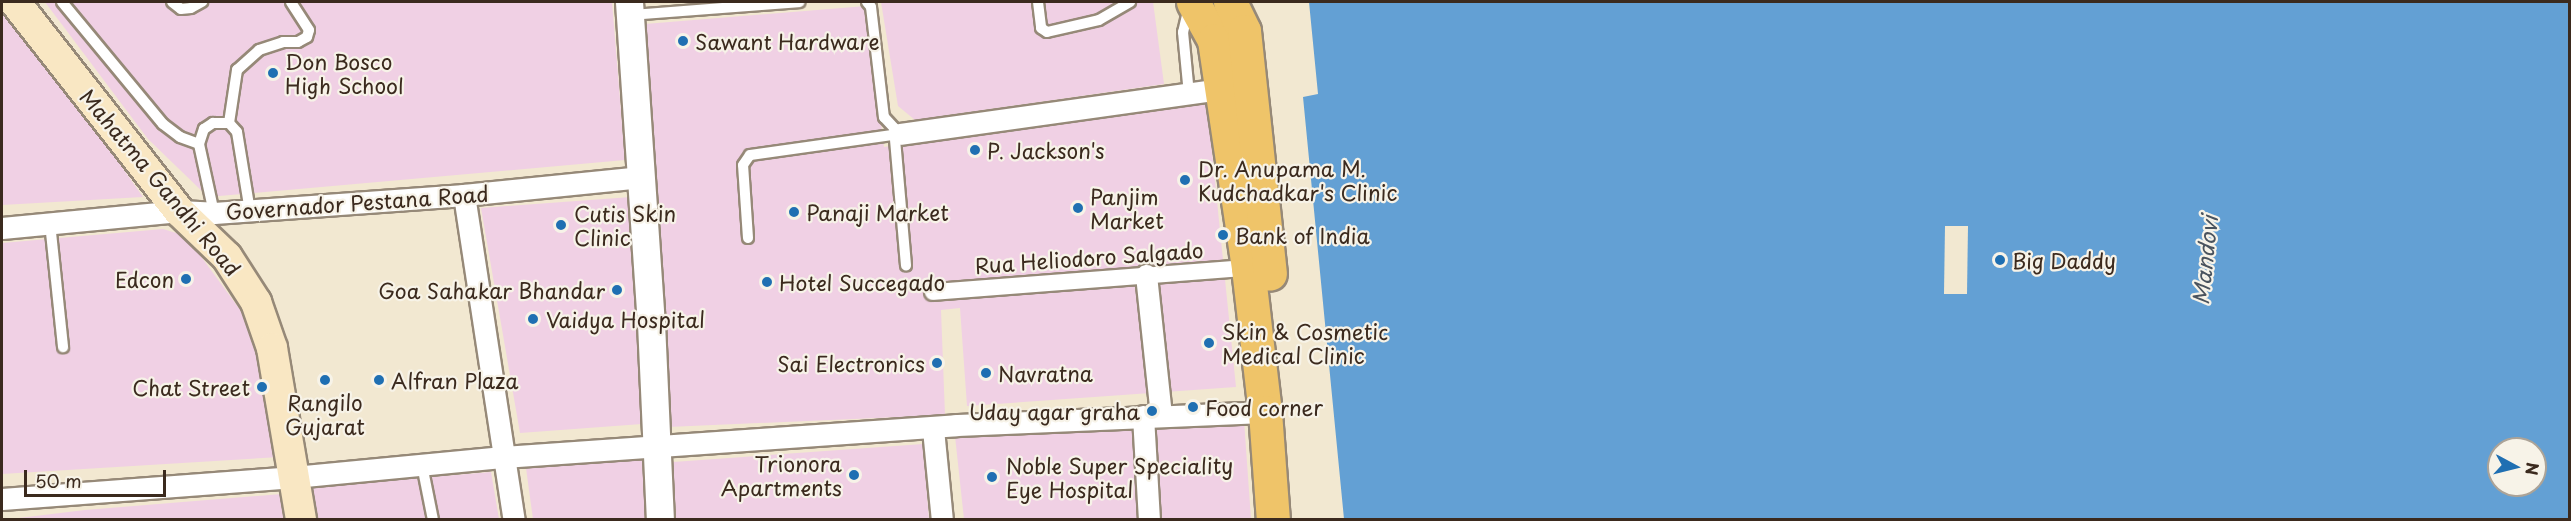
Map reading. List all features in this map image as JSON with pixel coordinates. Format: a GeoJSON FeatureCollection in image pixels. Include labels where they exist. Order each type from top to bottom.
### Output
{"type":"FeatureCollection","features":[{"type":"Feature","properties":{"kind":"main road","name":"Mahatma Gandhi Road"},"geometry":{"type":"LineString","coordinates":[[15,2],[179,211],[227,257],[256,302],[272,348],[301,519]]}},
{"type":"Feature","properties":{"kind":"main road"},"geometry":{"type":"LineString","coordinates":[[1204,5],[1214,40],[1204,92],[1248,268],[1265,412],[1273,519]]}},
{"type":"Feature","properties":{"kind":"main road"},"geometry":{"type":"LineString","coordinates":[[1204,5],[1244,31],[1285,419],[1292,519]]}},
{"type":"Feature","properties":{"kind":"street"},"geometry":{"type":"LineString","coordinates":[[630,8],[660,519]]}},
{"type":"Feature","properties":{"kind":"street"},"geometry":{"type":"LineString","coordinates":[[897,131],[1204,92]]}},
{"type":"Feature","properties":{"kind":"street","name":"Governador Pestana Road"},"geometry":{"type":"LineString","coordinates":[[2,228],[179,211],[214,213],[250,211],[464,195],[641,177]]}},
{"type":"Feature","properties":{"kind":"street"},"geometry":{"type":"LineString","coordinates":[[464,195],[514,519]]}},
{"type":"Feature","properties":{"kind":"street","name":"Rua Heliodoro Salgado"},"geometry":{"type":"LineString","coordinates":[[933,292],[1248,268]]}},
{"type":"Feature","properties":{"kind":"street"},"geometry":{"type":"LineString","coordinates":[[1146,275],[1152,415],[1149,519]]}},
{"type":"Feature","properties":{"kind":"street"},"geometry":{"type":"LineString","coordinates":[[2,499],[294,477],[503,457],[1152,415],[1265,412]]}},
{"type":"Feature","properties":{"kind":"street"},"geometry":{"type":"LineString","coordinates":[[933,429],[942,519]]}},
{"type":"Feature","properties":{"kind":"lane"},"geometry":{"type":"LineString","coordinates":[[62,2],[163,124],[180,138],[199,144]]}},
{"type":"Feature","properties":{"kind":"lane"},"geometry":{"type":"LineString","coordinates":[[172,2],[181,9],[191,8],[202,2]]}},
{"type":"Feature","properties":{"kind":"lane"},"geometry":{"type":"LineString","coordinates":[[229,123],[237,70],[259,50],[283,42],[298,42],[307,38],[309,30],[291,2]]}},
{"type":"Feature","properties":{"kind":"lane"},"geometry":{"type":"LineString","coordinates":[[630,8],[799,2]]}},
{"type":"Feature","properties":{"kind":"lane"},"geometry":{"type":"LineString","coordinates":[[867,2],[871,7],[884,117],[897,131],[906,265]]}},
{"type":"Feature","properties":{"kind":"lane"},"geometry":{"type":"LineString","coordinates":[[1038,2],[1041,28],[1047,32],[1099,20],[1130,2]]}},
{"type":"Feature","properties":{"kind":"lane"},"geometry":{"type":"LineString","coordinates":[[1107,2],[1113,12]]}},
{"type":"Feature","properties":{"kind":"lane"},"geometry":{"type":"LineString","coordinates":[[214,213],[199,144],[204,129],[213,123],[229,123],[237,132],[250,211]]}},
{"type":"Feature","properties":{"kind":"lane"},"geometry":{"type":"LineString","coordinates":[[748,238],[743,165],[750,155],[897,131]]}},
{"type":"Feature","properties":{"kind":"lane"},"geometry":{"type":"LineString","coordinates":[[50,223],[63,347]]}},
{"type":"Feature","properties":{"kind":"lane"},"geometry":{"type":"LineString","coordinates":[[422,465],[433,519]]}},
{"type":"Feature","properties":{"kind":"shaded area"},"geometry":{"type":"Polygon","coordinates":[[[2,2],[6,2],[143,197],[2,205],[2,2]]]}},
{"type":"Feature","properties":{"kind":"shaded area","name":"Don Bosco High School"},"geometry":{"type":"Polygon","coordinates":[[[45,2],[612,2],[625,160],[208,197],[148,139],[45,2]]]}},
{"type":"Feature","properties":{"kind":"shaded area"},"geometry":{"type":"Polygon","coordinates":[[[881,2],[1153,2],[1164,84],[915,120],[898,106],[881,2]]]}},
{"type":"Feature","properties":{"kind":"shaded area"},"geometry":{"type":"Polygon","coordinates":[[[866,6],[884,147],[1075,118],[1207,103],[1236,387],[967,406],[960,308],[941,310],[945,415],[668,427],[645,24],[866,6]]]}},
{"type":"Feature","properties":{"kind":"shaded area"},"geometry":{"type":"Polygon","coordinates":[[[631,197],[642,424],[520,433],[481,208],[631,197]]]}},
{"type":"Feature","properties":{"kind":"shaded area"},"geometry":{"type":"Polygon","coordinates":[[[163,229],[186,236],[249,322],[280,457],[2,474],[2,243],[163,229]]]}},
{"type":"Feature","properties":{"kind":"shaded area"},"geometry":{"type":"Polygon","coordinates":[[[1244,420],[1251,519],[1157,519],[1152,422],[1244,420]]]}},
{"type":"Feature","properties":{"kind":"shaded area"},"geometry":{"type":"Polygon","coordinates":[[[1134,425],[1142,519],[964,519],[955,436],[1134,425]]]}},
{"type":"Feature","properties":{"kind":"shaded area"},"geometry":{"type":"Polygon","coordinates":[[[923,444],[929,519],[676,519],[673,462],[923,444]]]}},
{"type":"Feature","properties":{"kind":"shaded area"},"geometry":{"type":"Polygon","coordinates":[[[650,456],[654,519],[533,519],[526,468],[650,456]]]}},
{"type":"Feature","properties":{"kind":"shaded area"},"geometry":{"type":"Polygon","coordinates":[[[491,472],[499,519],[316,519],[310,487],[491,472]]]}},
{"type":"Feature","properties":{"kind":"shaded area"},"geometry":{"type":"Polygon","coordinates":[[[282,494],[286,520],[2,520],[85,510],[282,494]]]}},
{"type":"Feature","properties":{"kind":"water","name":"Mandovi"},"geometry":{"type":"Polygon","coordinates":[[[1309,2],[2569,2],[2569,519],[1344,519],[1303,97],[1318,94],[1309,2]]]}},
{"type":"Feature","properties":{"kind":"pier"},"geometry":{"type":"Polygon","coordinates":[[[1945,226],[1968,226],[1967,294],[1944,294],[1945,226]]]}},
{"type":"Feature","properties":{"kind":"place","name":"Sawant Hardware"},"geometry":{"type":"Point","coordinates":[683,41]}},
{"type":"Feature","properties":{"kind":"place","name":"Don Bosco High School"},"geometry":{"type":"Point","coordinates":[273,73]}},
{"type":"Feature","properties":{"kind":"place","name":"P. Jackson's"},"geometry":{"type":"Point","coordinates":[975,150]}},
{"type":"Feature","properties":{"kind":"place","name":"Dr. Anupama M. Kudchadkar's Clinic"},"geometry":{"type":"Point","coordinates":[1185,180]}},
{"type":"Feature","properties":{"kind":"place","name":"Panjim Market"},"geometry":{"type":"Point","coordinates":[1078,208]}},
{"type":"Feature","properties":{"kind":"place","name":"Panaji Market"},"geometry":{"type":"Point","coordinates":[794,212]}},
{"type":"Feature","properties":{"kind":"place","name":"Cutis Skin Clinic"},"geometry":{"type":"Point","coordinates":[561,225]}},
{"type":"Feature","properties":{"kind":"place","name":"Bank of India"},"geometry":{"type":"Point","coordinates":[1223,235]}},
{"type":"Feature","properties":{"kind":"place","name":"Big Daddy"},"geometry":{"type":"Point","coordinates":[2000,260]}},
{"type":"Feature","properties":{"kind":"place","name":"Edcon"},"geometry":{"type":"Point","coordinates":[186,279]}},
{"type":"Feature","properties":{"kind":"place","name":"Hotel Succegado"},"geometry":{"type":"Point","coordinates":[767,282]}},
{"type":"Feature","properties":{"kind":"place","name":"Goa Sahakar Bhandar"},"geometry":{"type":"Point","coordinates":[617,290]}},
{"type":"Feature","properties":{"kind":"place","name":"Vaidya Hospital"},"geometry":{"type":"Point","coordinates":[533,319]}},
{"type":"Feature","properties":{"kind":"place","name":"Skin & Cosmetic Medical Clinic"},"geometry":{"type":"Point","coordinates":[1209,343]}},
{"type":"Feature","properties":{"kind":"place","name":"Sai Electronics"},"geometry":{"type":"Point","coordinates":[937,363]}},
{"type":"Feature","properties":{"kind":"place","name":"Navratna"},"geometry":{"type":"Point","coordinates":[986,373]}},
{"type":"Feature","properties":{"kind":"place","name":"Rangilo Gujarat"},"geometry":{"type":"Point","coordinates":[325,380]}},
{"type":"Feature","properties":{"kind":"place","name":"Alfran Plaza"},"geometry":{"type":"Point","coordinates":[379,380]}},
{"type":"Feature","properties":{"kind":"place","name":"Chat Street"},"geometry":{"type":"Point","coordinates":[262,387]}},
{"type":"Feature","properties":{"kind":"place","name":"Food corner"},"geometry":{"type":"Point","coordinates":[1193,407]}},
{"type":"Feature","properties":{"kind":"place","name":"Uday agar graha"},"geometry":{"type":"Point","coordinates":[1152,411]}},
{"type":"Feature","properties":{"kind":"place","name":"Trionora Apartments"},"geometry":{"type":"Point","coordinates":[854,475]}},
{"type":"Feature","properties":{"kind":"place","name":"Noble Super Speciality Eye Hospital"},"geometry":{"type":"Point","coordinates":[992,477]}}]}
